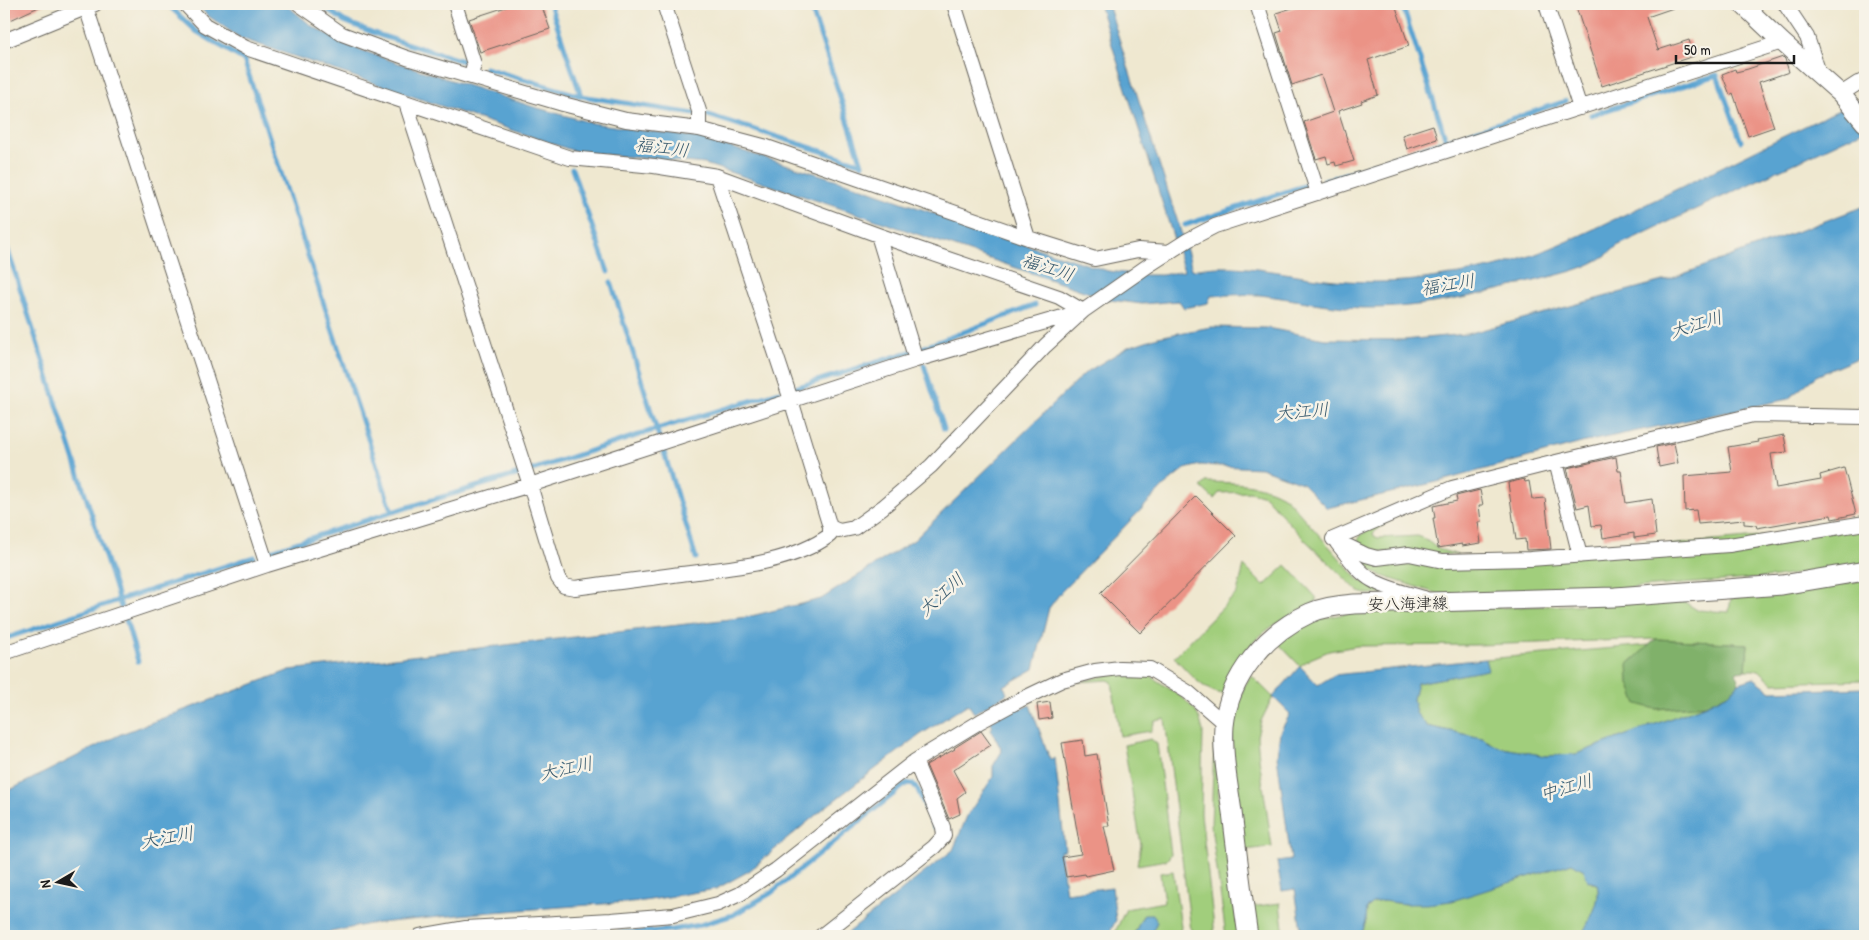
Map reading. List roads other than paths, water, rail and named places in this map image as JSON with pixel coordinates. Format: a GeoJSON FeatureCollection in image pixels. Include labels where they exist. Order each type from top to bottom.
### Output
{"type":"FeatureCollection","features":[{"type":"Feature","properties":{"kind":"main road","name":"安八海津線"},"geometry":{"type":"LineString","coordinates":[[1248,936],[1226,769],[1224,724],[1239,678],[1263,646],[1293,622],[1312,612],[1332,606],[1354,604],[1615,597],[1739,589],[1782,585],[1865,571]]}},
{"type":"Feature","properties":{"kind":"street"},"geometry":{"type":"LineString","coordinates":[[185,4],[205,25],[246,48],[406,103],[570,158],[654,166],[717,176],[878,235],[1059,296],[1089,308]]}},
{"type":"Feature","properties":{"kind":"street"},"geometry":{"type":"LineString","coordinates":[[299,4],[342,34],[407,58],[563,104],[626,120],[699,129],[767,147],[1028,238],[1095,259],[1138,250],[1172,251]]}},
{"type":"Feature","properties":{"kind":"street"},"geometry":{"type":"LineString","coordinates":[[455,4],[474,64],[471,76]]}},
{"type":"Feature","properties":{"kind":"street"},"geometry":{"type":"LineString","coordinates":[[664,4],[699,111],[699,129]]}},
{"type":"Feature","properties":{"kind":"street"},"geometry":{"type":"LineString","coordinates":[[954,4],[1028,238]]}},
{"type":"Feature","properties":{"kind":"street"},"geometry":{"type":"LineString","coordinates":[[1257,4],[1318,193]]}},
{"type":"Feature","properties":{"kind":"street"},"geometry":{"type":"LineString","coordinates":[[1546,4],[1580,108]]}},
{"type":"Feature","properties":{"kind":"street"},"geometry":{"type":"LineString","coordinates":[[1742,4],[1841,94],[1865,123]]}},
{"type":"Feature","properties":{"kind":"street"},"geometry":{"type":"LineString","coordinates":[[1785,4],[1807,38],[1820,76]]}},
{"type":"Feature","properties":{"kind":"street"},"geometry":{"type":"LineString","coordinates":[[4,40],[89,5],[267,565]]}},
{"type":"Feature","properties":{"kind":"street"},"geometry":{"type":"LineString","coordinates":[[830,527],[839,531],[854,528],[883,507],[931,466],[1045,346],[1089,308],[1188,240],[1215,226],[1782,42]]}},
{"type":"Feature","properties":{"kind":"street"},"geometry":{"type":"LineString","coordinates":[[1841,94],[1858,82],[1865,81]]}},
{"type":"Feature","properties":{"kind":"street"},"geometry":{"type":"LineString","coordinates":[[406,103],[530,485],[558,578],[564,586],[575,588],[726,568],[774,559],[817,545],[830,535],[830,527],[791,400],[717,176]]}},
{"type":"Feature","properties":{"kind":"street"},"geometry":{"type":"LineString","coordinates":[[878,235],[914,354]]}},
{"type":"Feature","properties":{"kind":"street"},"geometry":{"type":"LineString","coordinates":[[4,653],[267,565],[530,485],[791,400],[914,354],[1089,308]]}},
{"type":"Feature","properties":{"kind":"street"},"geometry":{"type":"LineString","coordinates":[[1333,538],[1452,488],[1753,415],[1865,417]]}},
{"type":"Feature","properties":{"kind":"street"},"geometry":{"type":"LineString","coordinates":[[1556,462],[1580,556]]}},
{"type":"Feature","properties":{"kind":"street"},"geometry":{"type":"LineString","coordinates":[[1333,538],[1366,555],[1377,558],[1409,554],[1443,561],[1530,559],[1729,545],[1865,523]]}},
{"type":"Feature","properties":{"kind":"street"},"geometry":{"type":"LineString","coordinates":[[1333,538],[1352,561],[1371,579],[1399,591],[1439,602]]}},
{"type":"Feature","properties":{"kind":"street"},"geometry":{"type":"LineString","coordinates":[[420,936],[466,928],[673,915],[718,904],[740,894],[776,870],[915,761],[1020,700],[1062,680],[1095,671],[1120,668],[1150,669],[1188,692],[1224,724]]}},
{"type":"Feature","properties":{"kind":"street"},"geometry":{"type":"LineString","coordinates":[[821,936],[934,847],[944,836],[944,827],[915,761]]}},
{"type":"Feature","properties":{"kind":"water","name":"福江川"},"geometry":{"type":"Polygon","coordinates":[[[196,4],[285,4],[312,26],[349,46],[534,107],[592,123],[700,138],[854,185],[989,233],[1108,271],[1142,275],[1162,275],[1184,271],[1099,4],[1108,4],[1192,270],[1226,267],[1259,269],[1326,279],[1375,282],[1424,279],[1483,270],[1518,260],[1582,235],[1865,98],[1865,130],[1617,246],[1590,264],[1516,286],[1429,304],[1384,308],[1324,305],[1260,295],[1242,295],[1211,296],[1208,303],[1184,308],[1179,301],[1142,304],[1110,300],[705,164],[577,152],[240,38],[207,15],[196,4]]]}},
{"type":"Feature","properties":{"kind":"water","name":"大江川"},"geometry":{"type":"Polygon","coordinates":[[[1865,206],[1865,355],[1816,376],[1788,399],[1585,442],[1441,481],[1327,508],[1302,483],[1261,468],[1200,465],[1185,469],[1164,486],[1061,592],[1049,608],[1034,669],[1004,686],[1007,694],[974,713],[968,704],[920,735],[823,809],[749,871],[716,889],[644,901],[479,913],[369,924],[312,936],[4,936],[4,793],[121,734],[290,670],[747,617],[821,599],[914,540],[1085,373],[1128,347],[1158,337],[1211,327],[1267,328],[1325,339],[1404,340],[1467,334],[1670,279],[1865,206]]]}},
{"type":"Feature","properties":{"kind":"water","name":"中江川"},"geometry":{"type":"Polygon","coordinates":[[[1485,659],[1488,670],[1417,683],[1413,699],[1416,713],[1427,726],[1482,738],[1498,747],[1546,756],[1576,754],[1706,705],[1730,693],[1739,683],[1754,678],[1771,691],[1865,688],[1865,936],[1581,936],[1594,911],[1598,891],[1597,884],[1588,881],[1584,870],[1572,863],[1452,901],[1427,904],[1383,901],[1373,903],[1367,908],[1366,921],[1361,936],[1302,936],[1295,889],[1282,891],[1277,862],[1291,860],[1277,756],[1280,732],[1290,714],[1273,697],[1300,666],[1318,685],[1334,675],[1485,659]]]}},
{"type":"Feature","properties":{"kind":"water"},"geometry":{"type":"Polygon","coordinates":[[[1018,705],[1021,709],[1030,705],[1050,759],[1055,758],[1065,850],[1060,851],[1066,893],[1112,887],[1116,920],[1108,936],[844,936],[953,850],[967,816],[993,777],[993,766],[1002,751],[991,729],[993,726],[990,721],[1018,705]]]}},
{"type":"Feature","properties":{"kind":"water"},"geometry":{"type":"Polygon","coordinates":[[[1144,914],[1153,914],[1157,922],[1150,936],[1133,936],[1144,914]]]}},
{"type":"Feature","properties":{"kind":"waterway"},"geometry":{"type":"LineString","coordinates":[[167,4],[196,31],[244,60],[392,512]]}},
{"type":"Feature","properties":{"kind":"waterway"},"geometry":{"type":"LineString","coordinates":[[320,4],[344,21],[379,35],[469,63]]}},
{"type":"Feature","properties":{"kind":"waterway"},"geometry":{"type":"LineString","coordinates":[[550,4],[581,96]]}},
{"type":"Feature","properties":{"kind":"waterway"},"geometry":{"type":"LineString","coordinates":[[810,4],[862,164]]}},
{"type":"Feature","properties":{"kind":"waterway"},"geometry":{"type":"LineString","coordinates":[[1402,4],[1446,140]]}},
{"type":"Feature","properties":{"kind":"waterway"},"geometry":{"type":"LineString","coordinates":[[485,68],[581,96],[694,114]]}},
{"type":"Feature","properties":{"kind":"waterway"},"geometry":{"type":"LineString","coordinates":[[1591,115],[1717,75],[1741,141]]}},
{"type":"Feature","properties":{"kind":"waterway"},"geometry":{"type":"LineString","coordinates":[[1323,181],[1566,101]]}},
{"type":"Feature","properties":{"kind":"waterway"},"geometry":{"type":"LineString","coordinates":[[708,115],[862,164]]}},
{"type":"Feature","properties":{"kind":"waterway"},"geometry":{"type":"LineString","coordinates":[[572,169],[608,272]]}},
{"type":"Feature","properties":{"kind":"waterway"},"geometry":{"type":"LineString","coordinates":[[1185,225],[1307,185]]}},
{"type":"Feature","properties":{"kind":"waterway"},"geometry":{"type":"LineString","coordinates":[[4,238],[121,607]]}},
{"type":"Feature","properties":{"kind":"waterway"},"geometry":{"type":"LineString","coordinates":[[611,282],[659,437]]}},
{"type":"Feature","properties":{"kind":"waterway"},"geometry":{"type":"LineString","coordinates":[[795,388],[919,349],[1035,305]]}},
{"type":"Feature","properties":{"kind":"waterway"},"geometry":{"type":"LineString","coordinates":[[924,365],[944,429]]}},
{"type":"Feature","properties":{"kind":"waterway"},"geometry":{"type":"LineString","coordinates":[[532,470],[657,429],[780,392]]}},
{"type":"Feature","properties":{"kind":"waterway"},"geometry":{"type":"LineString","coordinates":[[663,449],[696,558]]}},
{"type":"Feature","properties":{"kind":"waterway"},"geometry":{"type":"LineString","coordinates":[[271,551],[519,474]]}},
{"type":"Feature","properties":{"kind":"waterway"},"geometry":{"type":"LineString","coordinates":[[4,639],[254,557]]}},
{"type":"Feature","properties":{"kind":"waterway"},"geometry":{"type":"LineString","coordinates":[[126,620],[138,661]]}},
{"type":"Feature","properties":{"kind":"waterway"},"geometry":{"type":"LineString","coordinates":[[578,936],[672,930],[700,925],[733,915],[771,893],[907,783],[912,784],[918,790],[934,827]]}}]}
